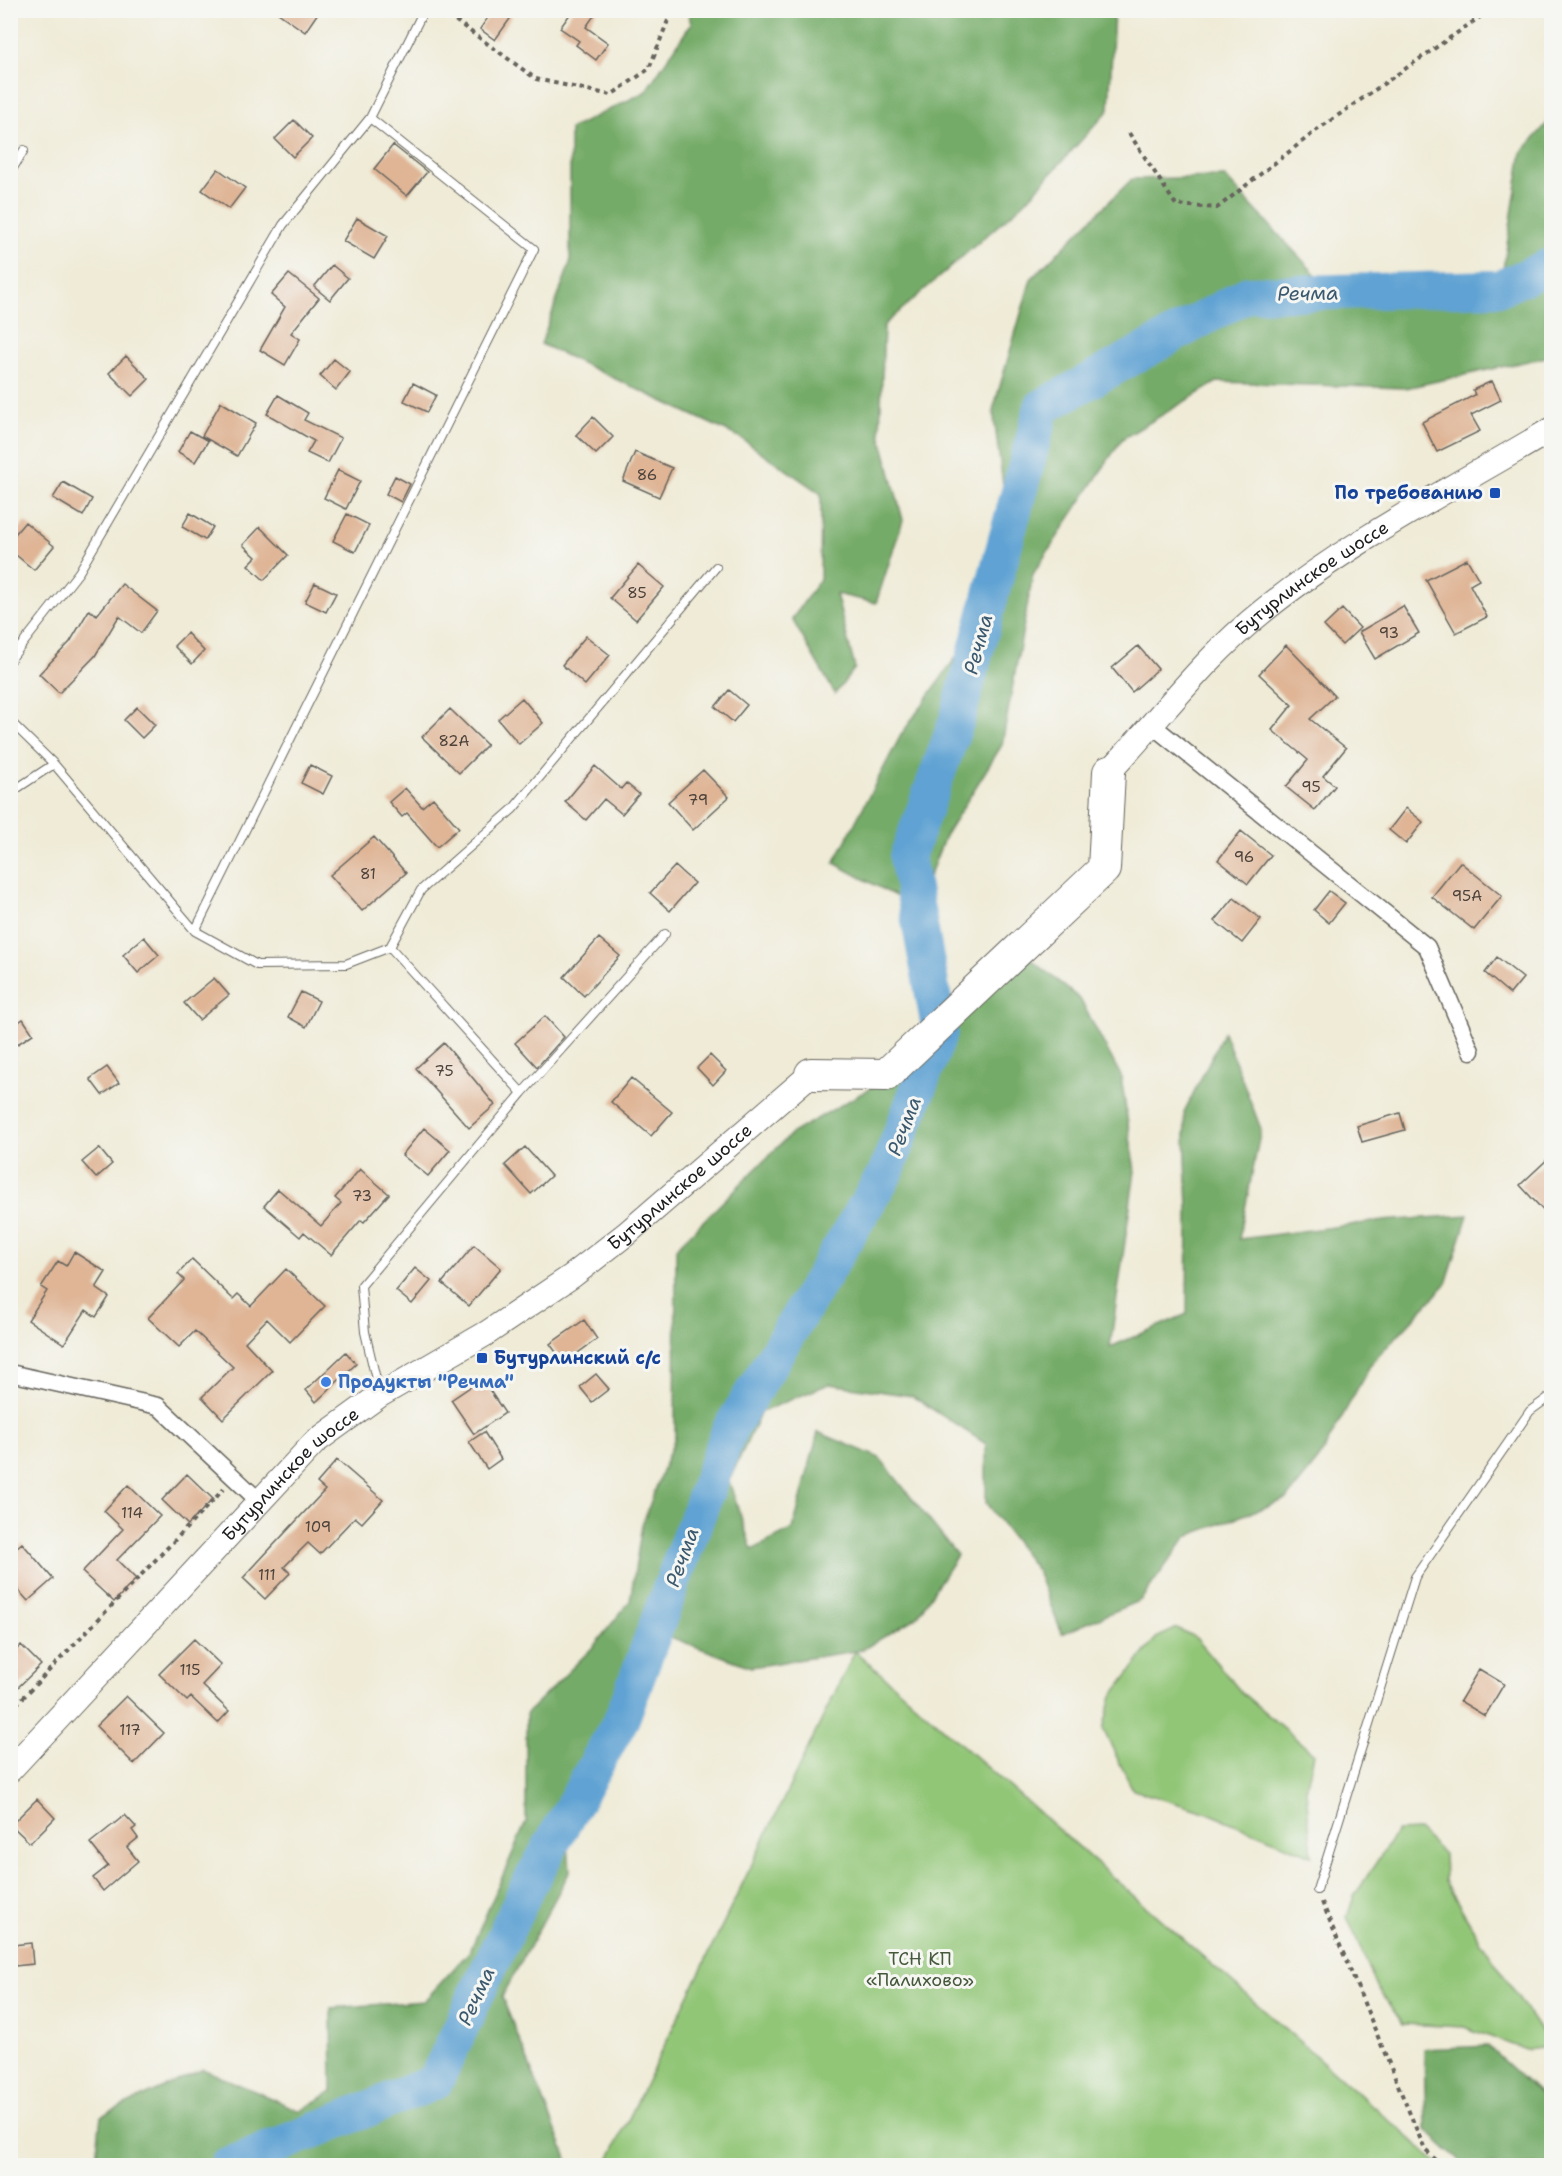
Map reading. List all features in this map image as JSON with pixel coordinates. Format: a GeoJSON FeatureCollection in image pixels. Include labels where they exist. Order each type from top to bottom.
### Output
{"type":"FeatureCollection","features":[{"type":"Feature","properties":{"kind":"highway"},"geometry":{"type":"LineString","coordinates":[[810,1074],[886,1075],[1104,869],[1109,772]]}},
{"type":"Feature","properties":{"kind":"main road","name":"Бутурлинское шоссе"},"geometry":{"type":"LineString","coordinates":[[1109,772],[1210,661],[1261,612],[1316,571],[1551,429]]}},
{"type":"Feature","properties":{"kind":"main road","name":"Бутурлинское шоссе"},"geometry":{"type":"LineString","coordinates":[[10,1770],[315,1442],[380,1395],[487,1333],[572,1276],[626,1234],[810,1074]]}},
{"type":"Feature","properties":{"kind":"street"},"geometry":{"type":"LineString","coordinates":[[1152,725],[1427,947],[1471,1051]]}},
{"type":"Feature","properties":{"kind":"street"},"geometry":{"type":"LineString","coordinates":[[10,1373],[158,1406],[259,1501]]}},
{"type":"Feature","properties":{"kind":"lane"},"geometry":{"type":"LineString","coordinates":[[10,660],[79,572],[283,225],[370,118],[424,10]]}},
{"type":"Feature","properties":{"kind":"lane"},"geometry":{"type":"LineString","coordinates":[[195,932],[534,249],[370,118]]}},
{"type":"Feature","properties":{"kind":"lane"},"geometry":{"type":"LineString","coordinates":[[10,173],[24,150]]}},
{"type":"Feature","properties":{"kind":"lane"},"geometry":{"type":"LineString","coordinates":[[10,722],[54,764],[195,932],[257,965],[346,964],[390,947],[421,890],[513,809],[716,567]]}},
{"type":"Feature","properties":{"kind":"lane"},"geometry":{"type":"LineString","coordinates":[[10,793],[54,764]]}},
{"type":"Feature","properties":{"kind":"lane"},"geometry":{"type":"LineString","coordinates":[[380,1395],[364,1332],[361,1286],[522,1093],[665,934]]}},
{"type":"Feature","properties":{"kind":"lane"},"geometry":{"type":"LineString","coordinates":[[390,947],[522,1093]]}},
{"type":"Feature","properties":{"kind":"lane"},"geometry":{"type":"LineString","coordinates":[[1317,1890],[1414,1576],[1530,1411],[1551,1395]]}},
{"type":"Feature","properties":{"kind":"path"},"geometry":{"type":"LineString","coordinates":[[441,10],[536,79],[610,95],[649,69],[672,10]]}},
{"type":"Feature","properties":{"kind":"path"},"geometry":{"type":"LineString","coordinates":[[1129,134],[1176,205],[1217,208],[1317,130],[1490,10]]}},
{"type":"Feature","properties":{"kind":"path"},"geometry":{"type":"LineString","coordinates":[[10,1711],[234,1479]]}},
{"type":"Feature","properties":{"kind":"path"},"geometry":{"type":"LineString","coordinates":[[1317,1890],[1425,2150],[1443,2166]]}},
{"type":"Feature","properties":{"kind":"green space"},"geometry":{"type":"Polygon","coordinates":[[[688,11],[1114,11],[1109,110],[1025,202],[884,325],[880,433],[903,520],[876,603],[836,594],[855,668],[835,694],[792,619],[820,579],[821,494],[739,437],[541,344],[570,263],[570,129],[645,92],[691,24],[688,11]]]}},
{"type":"Feature","properties":{"kind":"green space"},"geometry":{"type":"Polygon","coordinates":[[[1551,119],[1551,356],[1406,388],[1217,382],[1122,439],[1033,574],[1002,745],[945,836],[917,908],[834,863],[901,735],[985,616],[1009,530],[993,410],[1031,279],[1132,179],[1225,177],[1332,292],[1500,288],[1522,152],[1551,119]]]}},
{"type":"Feature","properties":{"kind":"green space"},"geometry":{"type":"Polygon","coordinates":[[[1027,956],[1080,999],[1121,1076],[1135,1171],[1110,1347],[1187,1314],[1188,1209],[1184,1112],[1224,1032],[1261,1129],[1239,1239],[1381,1221],[1468,1215],[1446,1284],[1371,1364],[1319,1459],[1287,1499],[1187,1536],[1141,1600],[1062,1634],[1036,1569],[986,1503],[986,1444],[912,1396],[829,1384],[761,1412],[729,1481],[752,1550],[793,1529],[818,1432],[880,1458],[957,1555],[917,1617],[862,1650],[751,1667],[654,1631],[622,1718],[566,1817],[570,1871],[502,1997],[569,2163],[566,2165],[95,2166],[101,2116],[203,2069],[301,2111],[332,2091],[331,2008],[424,2001],[470,1951],[526,1822],[526,1714],[593,1647],[630,1601],[642,1525],[675,1437],[676,1248],[792,1133],[888,1078],[1027,956]]]}},
{"type":"Feature","properties":{"kind":"green space"},"geometry":{"type":"Polygon","coordinates":[[[1177,1628],[1196,1638],[1241,1692],[1314,1754],[1306,1790],[1312,1856],[1208,1813],[1133,1790],[1103,1729],[1112,1696],[1156,1638],[1177,1628]]]}},
{"type":"Feature","properties":{"kind":"green space","name":"ТСН КП «Палихово»"},"geometry":{"type":"Polygon","coordinates":[[[855,1651],[1440,2165],[606,2166],[855,1651]]]}},
{"type":"Feature","properties":{"kind":"green space"},"geometry":{"type":"Polygon","coordinates":[[[1418,1830],[1444,1854],[1445,1881],[1477,1935],[1551,2047],[1526,2050],[1464,2027],[1403,2024],[1378,1989],[1347,1917],[1354,1896],[1397,1831],[1418,1830]]]}},
{"type":"Feature","properties":{"kind":"green space"},"geometry":{"type":"Polygon","coordinates":[[[1487,2046],[1551,2104],[1551,2165],[1464,2165],[1426,2130],[1424,2049],[1487,2046]]]}},
{"type":"Feature","properties":{"kind":"building"},"geometry":{"type":"Polygon","coordinates":[[[274,10],[320,10],[305,32],[274,10]]]}},
{"type":"Feature","properties":{"kind":"building"},"geometry":{"type":"Polygon","coordinates":[[[493,10],[504,10],[512,16],[495,40],[480,29],[493,10]]]}},
{"type":"Feature","properties":{"kind":"building"},"geometry":{"type":"Polygon","coordinates":[[[573,10],[598,10],[586,27],[608,43],[596,60],[576,45],[579,41],[560,28],[573,10]]]}},
{"type":"Feature","properties":{"kind":"building"},"geometry":{"type":"Polygon","coordinates":[[[294,120],[312,138],[293,157],[275,139],[294,120]]]}},
{"type":"Feature","properties":{"kind":"building"},"geometry":{"type":"Polygon","coordinates":[[[393,145],[427,172],[407,196],[374,169],[393,145]]]}},
{"type":"Feature","properties":{"kind":"building"},"geometry":{"type":"Polygon","coordinates":[[[218,169],[245,188],[229,209],[202,190],[218,169]]]}},
{"type":"Feature","properties":{"kind":"building"},"geometry":{"type":"Polygon","coordinates":[[[357,218],[388,236],[374,259],[343,241],[357,218]]]}},
{"type":"Feature","properties":{"kind":"building"},"geometry":{"type":"Polygon","coordinates":[[[332,265],[348,278],[330,300],[314,287],[332,265]]]}},
{"type":"Feature","properties":{"kind":"building"},"geometry":{"type":"Polygon","coordinates":[[[289,274],[319,298],[291,333],[300,339],[285,365],[260,350],[285,307],[271,295],[289,274]]]}},
{"type":"Feature","properties":{"kind":"building"},"geometry":{"type":"Polygon","coordinates":[[[126,356],[149,379],[132,396],[109,373],[126,356]]]}},
{"type":"Feature","properties":{"kind":"building"},"geometry":{"type":"Polygon","coordinates":[[[334,359],[350,372],[336,390],[320,376],[334,359]]]}},
{"type":"Feature","properties":{"kind":"building"},"geometry":{"type":"Polygon","coordinates":[[[1492,381],[1501,400],[1471,415],[1480,431],[1437,452],[1422,422],[1475,395],[1473,390],[1492,381]]]}},
{"type":"Feature","properties":{"kind":"building"},"geometry":{"type":"Polygon","coordinates":[[[413,383],[436,395],[427,412],[404,401],[413,383]]]}},
{"type":"Feature","properties":{"kind":"building"},"geometry":{"type":"Polygon","coordinates":[[[278,395],[308,413],[304,420],[341,438],[328,463],[307,453],[314,441],[267,414],[278,395]]]}},
{"type":"Feature","properties":{"kind":"building"},"geometry":{"type":"Polygon","coordinates":[[[221,402],[256,423],[237,456],[202,436],[221,402]]]}},
{"type":"Feature","properties":{"kind":"building"},"geometry":{"type":"Polygon","coordinates":[[[593,417],[613,437],[596,454],[576,435],[593,417]]]}},
{"type":"Feature","properties":{"kind":"building"},"geometry":{"type":"Polygon","coordinates":[[[190,431],[208,441],[195,462],[178,452],[190,431]]]}},
{"type":"Feature","properties":{"kind":"building"},"geometry":{"type":"Polygon","coordinates":[[[635,452],[672,468],[659,497],[623,481],[635,452]]]}},
{"type":"Feature","properties":{"kind":"building"},"geometry":{"type":"Polygon","coordinates":[[[338,470],[360,481],[346,509],[324,498],[338,470]]]}},
{"type":"Feature","properties":{"kind":"building"},"geometry":{"type":"Polygon","coordinates":[[[395,476],[410,484],[401,502],[386,494],[395,476]]]}},
{"type":"Feature","properties":{"kind":"building"},"geometry":{"type":"Polygon","coordinates":[[[63,482],[92,499],[83,516],[53,498],[63,482]]]}},
{"type":"Feature","properties":{"kind":"building"},"geometry":{"type":"Polygon","coordinates":[[[190,513],[213,527],[205,540],[182,527],[190,513]]]}},
{"type":"Feature","properties":{"kind":"building"},"geometry":{"type":"Polygon","coordinates":[[[347,514],[369,525],[355,552],[333,541],[347,514]]]}},
{"type":"Feature","properties":{"kind":"building"},"geometry":{"type":"Polygon","coordinates":[[[25,522],[54,546],[34,570],[10,550],[10,540],[25,522]]]}},
{"type":"Feature","properties":{"kind":"building"},"geometry":{"type":"Polygon","coordinates":[[[260,527],[288,555],[264,580],[248,565],[256,557],[243,545],[260,527]]]}},
{"type":"Feature","properties":{"kind":"building"},"geometry":{"type":"Polygon","coordinates":[[[1467,559],[1479,580],[1470,585],[1487,617],[1456,633],[1426,580],[1467,559]]]}},
{"type":"Feature","properties":{"kind":"building"},"geometry":{"type":"Polygon","coordinates":[[[638,565],[664,587],[636,620],[610,598],[638,565]]]}},
{"type":"Feature","properties":{"kind":"building"},"geometry":{"type":"Polygon","coordinates":[[[315,583],[336,593],[326,612],[305,602],[315,583]]]}},
{"type":"Feature","properties":{"kind":"building"},"geometry":{"type":"Polygon","coordinates":[[[122,584],[157,611],[141,633],[119,616],[95,656],[59,693],[39,674],[70,642],[89,610],[97,615],[122,584]]]}},
{"type":"Feature","properties":{"kind":"building"},"geometry":{"type":"Polygon","coordinates":[[[1403,606],[1419,633],[1375,659],[1359,632],[1403,606]]]}},
{"type":"Feature","properties":{"kind":"building"},"geometry":{"type":"Polygon","coordinates":[[[1342,609],[1360,628],[1342,645],[1324,626],[1342,609]]]}},
{"type":"Feature","properties":{"kind":"building"},"geometry":{"type":"Polygon","coordinates":[[[187,633],[204,651],[192,664],[174,646],[187,633]]]}},
{"type":"Feature","properties":{"kind":"building"},"geometry":{"type":"Polygon","coordinates":[[[586,636],[610,655],[585,685],[562,665],[586,636]]]}},
{"type":"Feature","properties":{"kind":"building"},"geometry":{"type":"Polygon","coordinates":[[[1286,645],[1335,696],[1310,719],[1346,748],[1323,776],[1335,786],[1315,810],[1286,787],[1308,760],[1272,730],[1292,705],[1259,674],[1286,645]]]}},
{"type":"Feature","properties":{"kind":"building"},"geometry":{"type":"Polygon","coordinates":[[[1138,646],[1158,669],[1132,692],[1112,668],[1138,646]]]}},
{"type":"Feature","properties":{"kind":"building"},"geometry":{"type":"Polygon","coordinates":[[[729,690],[747,705],[733,722],[715,707],[729,690]]]}},
{"type":"Feature","properties":{"kind":"building"},"geometry":{"type":"Polygon","coordinates":[[[522,698],[543,723],[519,744],[498,719],[522,698]]]}},
{"type":"Feature","properties":{"kind":"building"},"geometry":{"type":"Polygon","coordinates":[[[137,707],[155,725],[142,738],[124,720],[137,707]]]}},
{"type":"Feature","properties":{"kind":"building"},"geometry":{"type":"Polygon","coordinates":[[[450,709],[487,745],[459,773],[422,737],[450,709]]]}},
{"type":"Feature","properties":{"kind":"building"},"geometry":{"type":"Polygon","coordinates":[[[310,765],[332,776],[323,794],[301,783],[310,765]]]}},
{"type":"Feature","properties":{"kind":"building"},"geometry":{"type":"Polygon","coordinates":[[[595,766],[621,789],[626,783],[639,794],[622,814],[604,799],[586,820],[565,802],[595,766]]]}},
{"type":"Feature","properties":{"kind":"building"},"geometry":{"type":"Polygon","coordinates":[[[703,770],[729,797],[693,830],[668,802],[703,770]]]}},
{"type":"Feature","properties":{"kind":"building"},"geometry":{"type":"Polygon","coordinates":[[[405,788],[422,807],[433,798],[459,828],[437,847],[407,813],[402,817],[389,802],[405,788]]]}},
{"type":"Feature","properties":{"kind":"building"},"geometry":{"type":"Polygon","coordinates":[[[1406,808],[1423,822],[1406,844],[1389,830],[1406,808]]]}},
{"type":"Feature","properties":{"kind":"building"},"geometry":{"type":"Polygon","coordinates":[[[1241,831],[1271,855],[1248,884],[1218,860],[1241,831]]]}},
{"type":"Feature","properties":{"kind":"building"},"geometry":{"type":"Polygon","coordinates":[[[374,837],[406,873],[362,911],[330,875],[374,837]]]}},
{"type":"Feature","properties":{"kind":"building"},"geometry":{"type":"Polygon","coordinates":[[[1460,862],[1502,896],[1474,930],[1432,897],[1460,862]]]}},
{"type":"Feature","properties":{"kind":"building"},"geometry":{"type":"Polygon","coordinates":[[[675,866],[694,883],[670,911],[650,893],[675,866]]]}},
{"type":"Feature","properties":{"kind":"building"},"geometry":{"type":"Polygon","coordinates":[[[1329,891],[1345,903],[1329,923],[1314,910],[1329,891]]]}},
{"type":"Feature","properties":{"kind":"building"},"geometry":{"type":"Polygon","coordinates":[[[1234,898],[1261,919],[1242,943],[1215,921],[1234,898]]]}},
{"type":"Feature","properties":{"kind":"building"},"geometry":{"type":"Polygon","coordinates":[[[144,937],[159,955],[138,973],[123,955],[144,937]]]}},
{"type":"Feature","properties":{"kind":"building"},"geometry":{"type":"Polygon","coordinates":[[[599,938],[620,956],[584,996],[564,977],[599,938]]]}},
{"type":"Feature","properties":{"kind":"building"},"geometry":{"type":"Polygon","coordinates":[[[1497,957],[1523,978],[1510,994],[1485,973],[1497,957]]]}},
{"type":"Feature","properties":{"kind":"building"},"geometry":{"type":"Polygon","coordinates":[[[214,978],[229,995],[199,1020],[184,1003],[214,978]]]}},
{"type":"Feature","properties":{"kind":"building"},"geometry":{"type":"Polygon","coordinates":[[[301,992],[319,1001],[306,1027],[288,1017],[301,992]]]}},
{"type":"Feature","properties":{"kind":"building"},"geometry":{"type":"Polygon","coordinates":[[[545,1016],[564,1037],[537,1067],[515,1043],[545,1016]]]}},
{"type":"Feature","properties":{"kind":"building"},"geometry":{"type":"Polygon","coordinates":[[[23,1019],[33,1034],[10,1049],[10,1028],[23,1019]]]}},
{"type":"Feature","properties":{"kind":"building"},"geometry":{"type":"Polygon","coordinates":[[[444,1043],[495,1105],[469,1128],[416,1068],[444,1043]]]}},
{"type":"Feature","properties":{"kind":"building"},"geometry":{"type":"Polygon","coordinates":[[[710,1055],[726,1071],[713,1085],[697,1068],[710,1055]]]}},
{"type":"Feature","properties":{"kind":"building"},"geometry":{"type":"Polygon","coordinates":[[[107,1067],[119,1083],[102,1095],[90,1079],[107,1067]]]}},
{"type":"Feature","properties":{"kind":"building"},"geometry":{"type":"Polygon","coordinates":[[[631,1078],[672,1112],[651,1136],[611,1102],[631,1078]]]}},
{"type":"Feature","properties":{"kind":"building"},"geometry":{"type":"Polygon","coordinates":[[[1400,1113],[1405,1130],[1362,1142],[1357,1126],[1400,1113]]]}},
{"type":"Feature","properties":{"kind":"building"},"geometry":{"type":"Polygon","coordinates":[[[424,1128],[450,1150],[428,1176],[402,1155],[424,1128]]]}},
{"type":"Feature","properties":{"kind":"building"},"geometry":{"type":"Polygon","coordinates":[[[525,1147],[551,1176],[531,1194],[505,1165],[525,1147]]]}},
{"type":"Feature","properties":{"kind":"building"},"geometry":{"type":"Polygon","coordinates":[[[99,1148],[112,1164],[96,1178],[82,1162],[99,1148]]]}},
{"type":"Feature","properties":{"kind":"building"},"geometry":{"type":"Polygon","coordinates":[[[1551,1156],[1551,1219],[1520,1185],[1551,1156]]]}},
{"type":"Feature","properties":{"kind":"building"},"geometry":{"type":"Polygon","coordinates":[[[360,1169],[389,1194],[364,1222],[361,1220],[331,1255],[304,1232],[300,1237],[264,1206],[278,1189],[321,1226],[341,1203],[335,1198],[360,1169]]]}},
{"type":"Feature","properties":{"kind":"building"},"geometry":{"type":"Polygon","coordinates":[[[474,1245],[501,1268],[469,1306],[442,1283],[474,1245]]]}},
{"type":"Feature","properties":{"kind":"building"},"geometry":{"type":"Polygon","coordinates":[[[74,1252],[106,1272],[96,1288],[109,1297],[96,1317],[86,1310],[64,1344],[28,1320],[47,1291],[41,1287],[58,1261],[66,1266],[74,1252]]]}},
{"type":"Feature","properties":{"kind":"building"},"geometry":{"type":"Polygon","coordinates":[[[192,1259],[233,1299],[238,1294],[251,1306],[286,1269],[325,1306],[290,1342],[267,1319],[245,1342],[272,1371],[223,1419],[202,1397],[233,1367],[195,1331],[179,1347],[148,1318],[184,1280],[178,1274],[192,1259]]]}},
{"type":"Feature","properties":{"kind":"building"},"geometry":{"type":"Polygon","coordinates":[[[415,1268],[431,1281],[412,1304],[396,1291],[415,1268]]]}},
{"type":"Feature","properties":{"kind":"building"},"geometry":{"type":"Polygon","coordinates":[[[584,1320],[597,1339],[564,1363],[550,1344],[584,1320]]]}},
{"type":"Feature","properties":{"kind":"building"},"geometry":{"type":"Polygon","coordinates":[[[346,1352],[356,1364],[316,1402],[306,1390],[346,1352]]]}},
{"type":"Feature","properties":{"kind":"building"},"geometry":{"type":"Polygon","coordinates":[[[596,1374],[609,1389],[592,1402],[580,1387],[596,1374]]]}},
{"type":"Feature","properties":{"kind":"building"},"geometry":{"type":"Polygon","coordinates":[[[482,1379],[505,1413],[474,1434],[451,1400],[482,1379]]]}},
{"type":"Feature","properties":{"kind":"building"},"geometry":{"type":"Polygon","coordinates":[[[484,1432],[501,1459],[487,1469],[469,1442],[484,1432]]]}},
{"type":"Feature","properties":{"kind":"building"},"geometry":{"type":"Polygon","coordinates":[[[337,1460],[383,1500],[362,1523],[355,1517],[320,1554],[308,1543],[284,1567],[290,1573],[265,1599],[243,1578],[325,1490],[317,1483],[337,1460]]]}},
{"type":"Feature","properties":{"kind":"building"},"geometry":{"type":"Polygon","coordinates":[[[187,1474],[213,1499],[188,1525],[162,1500],[187,1474]]]}},
{"type":"Feature","properties":{"kind":"building"},"geometry":{"type":"Polygon","coordinates":[[[128,1485],[160,1516],[117,1560],[136,1579],[114,1602],[82,1572],[123,1529],[104,1511],[128,1485]]]}},
{"type":"Feature","properties":{"kind":"building"},"geometry":{"type":"Polygon","coordinates":[[[22,1543],[53,1579],[28,1601],[10,1581],[10,1553],[22,1543]]]}},
{"type":"Feature","properties":{"kind":"building"},"geometry":{"type":"Polygon","coordinates":[[[194,1639],[221,1665],[202,1685],[229,1711],[218,1723],[191,1697],[187,1701],[159,1674],[194,1639]]]}},
{"type":"Feature","properties":{"kind":"building"},"geometry":{"type":"Polygon","coordinates":[[[21,1645],[41,1665],[10,1695],[10,1656],[21,1645]]]}},
{"type":"Feature","properties":{"kind":"building"},"geometry":{"type":"Polygon","coordinates":[[[1479,1669],[1504,1684],[1485,1716],[1460,1701],[1479,1669]]]}},
{"type":"Feature","properties":{"kind":"building"},"geometry":{"type":"Polygon","coordinates":[[[126,1696],[164,1733],[134,1764],[96,1726],[126,1696]]]}},
{"type":"Feature","properties":{"kind":"building"},"geometry":{"type":"Polygon","coordinates":[[[37,1799],[55,1818],[30,1843],[11,1825],[37,1799]]]}},
{"type":"Feature","properties":{"kind":"building"},"geometry":{"type":"Polygon","coordinates":[[[125,1815],[136,1827],[132,1830],[138,1838],[127,1847],[138,1861],[103,1891],[93,1878],[108,1866],[90,1843],[125,1815]]]}},
{"type":"Feature","properties":{"kind":"building"},"geometry":{"type":"Polygon","coordinates":[[[31,1943],[33,1964],[15,1966],[13,1945],[31,1943]]]}},
{"type":"Feature","properties":{"kind":"waterway","name":"Речма"},"geometry":{"type":"LineString","coordinates":[[227,2166],[435,2082],[527,1888],[622,1718],[729,1431],[886,1172],[940,1032],[907,857],[957,720],[1042,407],[1248,294],[1500,288],[1552,265]]}},
{"type":"Feature","properties":{"kind":"place","name":"По требованию"},"geometry":{"type":"Point","coordinates":[1495,493]}},
{"type":"Feature","properties":{"kind":"place","name":"Бутурлинский с/с"},"geometry":{"type":"Point","coordinates":[482,1358]}},
{"type":"Feature","properties":{"kind":"place","name":"Продукты \"Речма\""},"geometry":{"type":"Point","coordinates":[326,1382]}}]}
